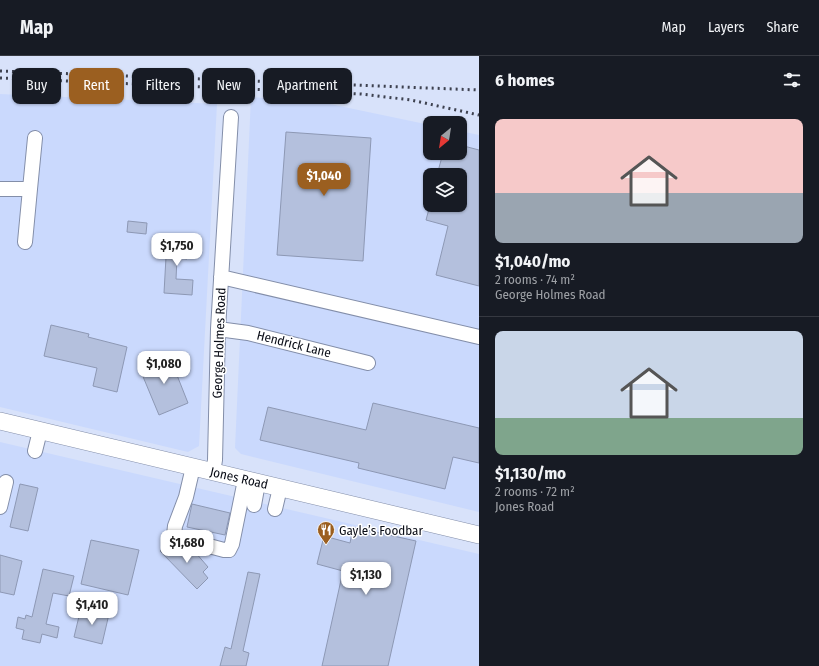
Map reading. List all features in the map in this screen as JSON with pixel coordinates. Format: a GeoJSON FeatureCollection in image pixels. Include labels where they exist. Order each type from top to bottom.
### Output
{"type":"FeatureCollection","features":[{"type":"Feature","properties":{"kind":"main road","name":"Jones Road"},"geometry":{"type":"LineString","coordinates":[[0,421],[479,535]]}},
{"type":"Feature","properties":{"kind":"street","name":"George Holmes Road"},"geometry":{"type":"LineString","coordinates":[[213,472],[215,460],[218,329],[230,117]]}},
{"type":"Feature","properties":{"kind":"street"},"geometry":{"type":"LineString","coordinates":[[25,242],[36,138]]}},
{"type":"Feature","properties":{"kind":"street"},"geometry":{"type":"LineString","coordinates":[[0,189],[30,189]]}},
{"type":"Feature","properties":{"kind":"street"},"geometry":{"type":"LineString","coordinates":[[221,277],[479,337]]}},
{"type":"Feature","properties":{"kind":"street","name":"Hendrick Lane"},"geometry":{"type":"LineString","coordinates":[[218,329],[248,333],[368,362]]}},
{"type":"Feature","properties":{"kind":"street"},"geometry":{"type":"LineString","coordinates":[[35,451],[40,431]]}},
{"type":"Feature","properties":{"kind":"street"},"geometry":{"type":"LineString","coordinates":[[193,467],[186,497],[175,526],[174,535],[179,538],[224,550],[229,550],[232,544],[252,481]]}},
{"type":"Feature","properties":{"kind":"street"},"geometry":{"type":"LineString","coordinates":[[252,481],[254,505]]}},
{"type":"Feature","properties":{"kind":"street"},"geometry":{"type":"LineString","coordinates":[[0,507],[6,482]]}},
{"type":"Feature","properties":{"kind":"street"},"geometry":{"type":"LineString","coordinates":[[275,509],[280,488]]}},
{"type":"Feature","properties":{"kind":"shaded area"},"geometry":{"type":"Polygon","coordinates":[[[0,94],[12,95],[12,104],[61,104],[61,97],[69,97],[69,104],[124,104],[124,100],[132,100],[132,104],[217,104],[199,446],[188,452],[0,407],[0,94]]]}},
{"type":"Feature","properties":{"kind":"shaded area"},"geometry":{"type":"Polygon","coordinates":[[[255,97],[263,98],[263,104],[330,104],[423,124],[423,160],[467,160],[467,132],[479,135],[479,512],[241,454],[235,448],[251,104],[255,104],[255,97]]]}},
{"type":"Feature","properties":{"kind":"shaded area"},"geometry":{"type":"Polygon","coordinates":[[[0,442],[479,554],[479,666],[0,666],[0,442]]]}},
{"type":"Feature","properties":{"kind":"building"},"geometry":{"type":"Polygon","coordinates":[[[286,132],[371,138],[363,261],[277,255],[286,132]]]}},
{"type":"Feature","properties":{"kind":"building"},"geometry":{"type":"Polygon","coordinates":[[[467,147],[479,150],[479,286],[436,275],[448,226],[426,220],[428,212],[467,212],[467,168],[439,168],[441,160],[467,160],[467,147]]]}},
{"type":"Feature","properties":{"kind":"building"},"geometry":{"type":"Polygon","coordinates":[[[128,221],[147,223],[146,234],[127,232],[128,221]]]}},
{"type":"Feature","properties":{"kind":"building"},"geometry":{"type":"Polygon","coordinates":[[[167,239],[193,241],[193,256],[187,256],[187,259],[177,258],[176,279],[193,280],[192,295],[164,293],[167,239]]]}},
{"type":"Feature","properties":{"kind":"building"},"geometry":{"type":"Polygon","coordinates":[[[51,325],[89,334],[88,337],[127,347],[117,392],[93,386],[97,368],[44,356],[51,325]]]}},
{"type":"Feature","properties":{"kind":"building"},"geometry":{"type":"Polygon","coordinates":[[[169,355],[188,403],[159,415],[139,367],[169,355]]]}},
{"type":"Feature","properties":{"kind":"building"},"geometry":{"type":"Polygon","coordinates":[[[373,403],[479,428],[479,463],[453,457],[445,489],[358,468],[359,463],[260,440],[268,407],[366,430],[373,403]]]}},
{"type":"Feature","properties":{"kind":"building"},"geometry":{"type":"Polygon","coordinates":[[[20,484],[38,488],[28,531],[10,527],[20,484]]]}},
{"type":"Feature","properties":{"kind":"building"},"geometry":{"type":"Polygon","coordinates":[[[192,504],[230,513],[225,535],[187,527],[192,504]]]}},
{"type":"Feature","properties":{"kind":"building"},"geometry":{"type":"Polygon","coordinates":[[[353,527],[416,541],[388,666],[322,666],[343,571],[317,564],[324,536],[350,543],[353,527]]]}},
{"type":"Feature","properties":{"kind":"building"},"geometry":{"type":"Polygon","coordinates":[[[91,540],[139,550],[128,595],[81,584],[91,540]]]}},
{"type":"Feature","properties":{"kind":"building"},"geometry":{"type":"Polygon","coordinates":[[[170,542],[178,546],[189,558],[195,552],[208,567],[203,572],[208,578],[197,589],[160,551],[170,542]]]}},
{"type":"Feature","properties":{"kind":"building"},"geometry":{"type":"Polygon","coordinates":[[[0,555],[22,561],[14,595],[0,592],[0,555]]]}},
{"type":"Feature","properties":{"kind":"building"},"geometry":{"type":"Polygon","coordinates":[[[43,569],[74,576],[69,596],[53,593],[46,624],[59,627],[57,638],[42,634],[40,643],[22,639],[24,630],[16,628],[18,617],[25,619],[26,615],[32,617],[43,569]]]}},
{"type":"Feature","properties":{"kind":"building"},"geometry":{"type":"Polygon","coordinates":[[[248,572],[260,574],[243,651],[249,653],[246,666],[220,666],[225,647],[231,649],[248,572]]]}},
{"type":"Feature","properties":{"kind":"building"},"geometry":{"type":"Polygon","coordinates":[[[81,608],[109,614],[102,644],[74,637],[81,608]]]}},
{"type":"Feature","properties":{"kind":"railway"},"geometry":{"type":"LineString","coordinates":[[0,71],[479,90]]}},
{"type":"Feature","properties":{"kind":"railway"},"geometry":{"type":"LineString","coordinates":[[0,78],[361,94],[411,100],[479,115]]}},
{"type":"Feature","properties":{"kind":"place","name":"Gayle’s Foodbar"},"geometry":{"type":"Point","coordinates":[326,545]}}]}
